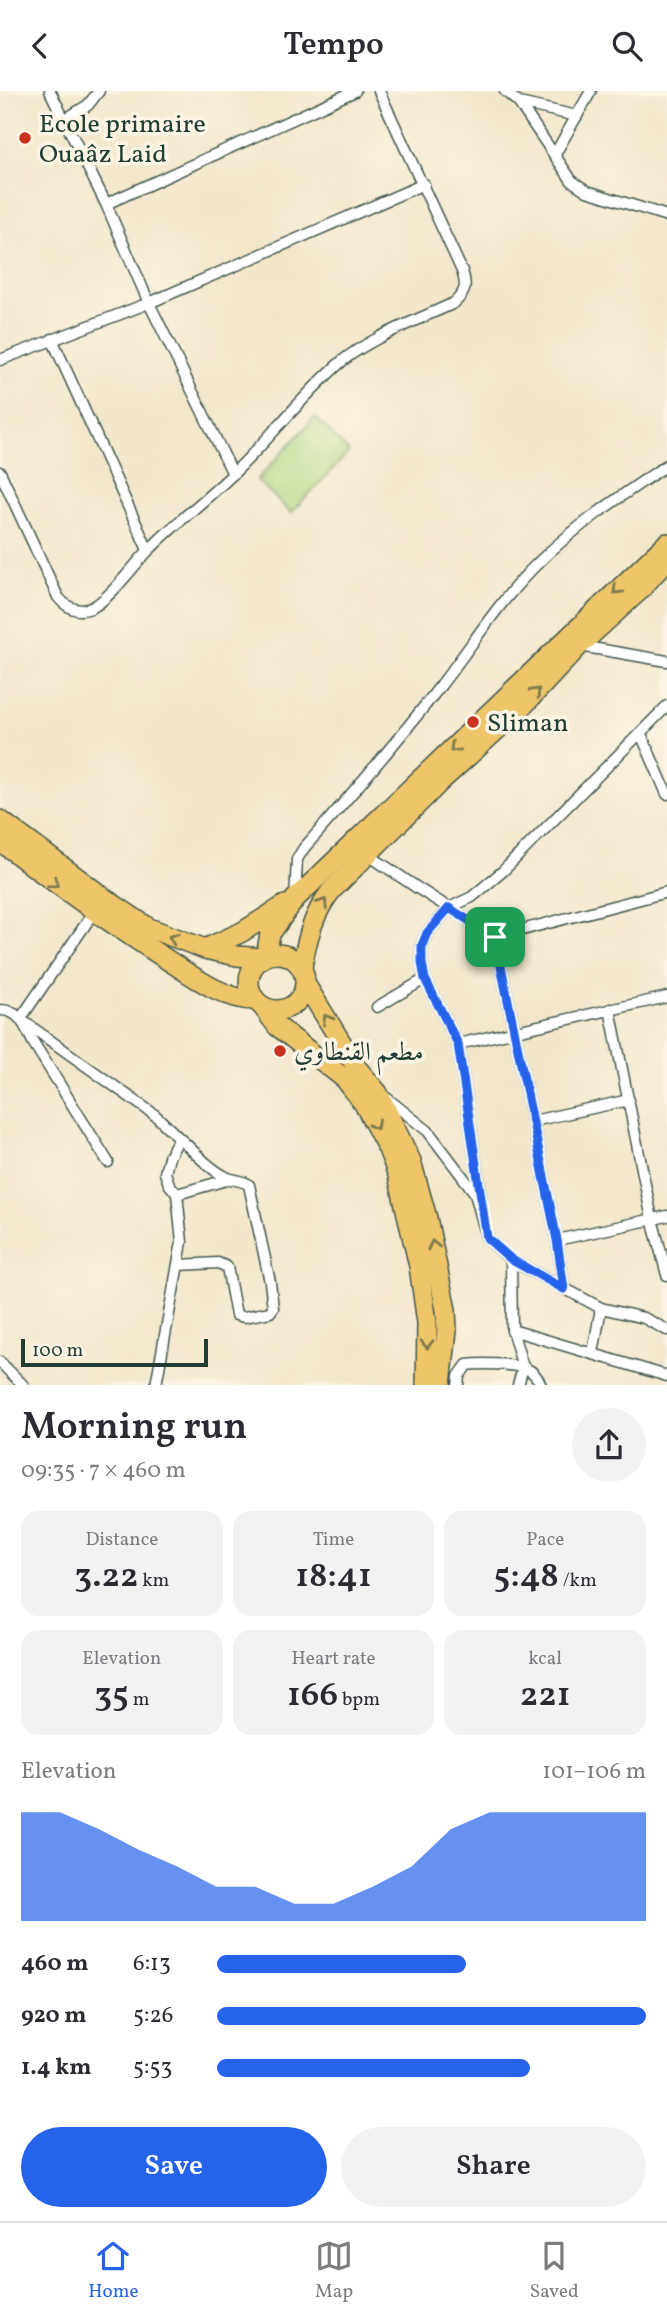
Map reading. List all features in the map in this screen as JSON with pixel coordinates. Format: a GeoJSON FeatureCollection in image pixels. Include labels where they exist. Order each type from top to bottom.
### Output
{"type":"FeatureCollection","features":[{"type":"Feature","properties":{"kind":"highway"},"geometry":{"type":"LineString","coordinates":[[264,957],[270,934],[295,899],[667,543]]}},
{"type":"Feature","properties":{"kind":"highway"},"geometry":{"type":"LineString","coordinates":[[0,841],[94,912],[191,975],[239,999],[276,1011],[293,1006],[299,1001],[313,919],[320,904],[442,780],[522,707],[579,646],[666,563]]}},
{"type":"Feature","properties":{"kind":"highway"},"geometry":{"type":"LineString","coordinates":[[0,820],[149,928],[205,949],[237,956],[264,957]]}},
{"type":"Feature","properties":{"kind":"highway"},"geometry":{"type":"LineString","coordinates":[[205,949],[242,932],[295,899]]}},
{"type":"Feature","properties":{"kind":"highway"},"geometry":{"type":"LineString","coordinates":[[426,1384],[427,1323],[419,1266],[398,1175],[388,1149],[364,1104],[345,1079],[277,1026],[251,993],[249,977],[256,963],[264,957],[273,954],[286,955],[304,976],[357,1068],[378,1093],[411,1161],[437,1265],[447,1330],[441,1384]]}},
{"type":"Feature","properties":{"kind":"street"},"geometry":{"type":"LineString","coordinates":[[50,91],[233,474]]}},
{"type":"Feature","properties":{"kind":"street"},"geometry":{"type":"LineString","coordinates":[[64,120],[88,105],[99,91]]}},
{"type":"Feature","properties":{"kind":"street"},"geometry":{"type":"LineString","coordinates":[[106,204],[355,91]]}},
{"type":"Feature","properties":{"kind":"street"},"geometry":{"type":"LineString","coordinates":[[0,473],[58,597],[65,605],[83,610],[94,607],[148,550],[233,474],[341,362],[363,347],[454,303],[465,291],[462,271],[379,91]]}},
{"type":"Feature","properties":{"kind":"street"},"geometry":{"type":"LineString","coordinates":[[505,91],[519,103],[572,181],[587,191],[667,216]]}},
{"type":"Feature","properties":{"kind":"street"},"geometry":{"type":"LineString","coordinates":[[555,154],[591,91]]}},
{"type":"Feature","properties":{"kind":"street"},"geometry":{"type":"LineString","coordinates":[[519,103],[577,116]]}},
{"type":"Feature","properties":{"kind":"street"},"geometry":{"type":"LineString","coordinates":[[0,360],[149,303],[424,184]]}},
{"type":"Feature","properties":{"kind":"street"},"geometry":{"type":"LineString","coordinates":[[52,339],[148,550]]}},
{"type":"Feature","properties":{"kind":"street"},"geometry":{"type":"LineString","coordinates":[[295,899],[297,859],[304,848],[367,777],[433,695],[503,600],[540,561],[571,534],[667,465]]}},
{"type":"Feature","properties":{"kind":"street"},"geometry":{"type":"LineString","coordinates":[[579,646],[667,661]]}},
{"type":"Feature","properties":{"kind":"street"},"geometry":{"type":"LineString","coordinates":[[487,1238],[458,1044],[425,979],[422,945],[427,933],[449,908],[472,897],[503,871],[667,706]]}},
{"type":"Feature","properties":{"kind":"street"},"geometry":{"type":"LineString","coordinates":[[640,734],[667,794]]}},
{"type":"Feature","properties":{"kind":"street"},"geometry":{"type":"LineString","coordinates":[[367,854],[495,937],[557,1240],[564,1289]]}},
{"type":"Feature","properties":{"kind":"street"},"geometry":{"type":"LineString","coordinates":[[495,937],[667,893]]}},
{"type":"Feature","properties":{"kind":"street"},"geometry":{"type":"LineString","coordinates":[[22,1020],[94,912]]}},
{"type":"Feature","properties":{"kind":"street"},"geometry":{"type":"LineString","coordinates":[[377,1007],[425,979]]}},
{"type":"Feature","properties":{"kind":"street"},"geometry":{"type":"LineString","coordinates":[[458,1044],[667,997]]}},
{"type":"Feature","properties":{"kind":"street"},"geometry":{"type":"LineString","coordinates":[[610,1009],[652,1219],[667,1275]]}},
{"type":"Feature","properties":{"kind":"street"},"geometry":{"type":"LineString","coordinates":[[0,1010],[16,1014],[155,1115],[230,1179]]}},
{"type":"Feature","properties":{"kind":"street"},"geometry":{"type":"LineString","coordinates":[[22,1020],[108,1162]]}},
{"type":"Feature","properties":{"kind":"street"},"geometry":{"type":"LineString","coordinates":[[355,1093],[378,1093],[407,1112],[428,1131],[475,1193],[487,1238],[512,1260],[601,1308],[644,1318],[667,1330]]}},
{"type":"Feature","properties":{"kind":"street"},"geometry":{"type":"LineString","coordinates":[[533,1121],[629,1100]]}},
{"type":"Feature","properties":{"kind":"street"},"geometry":{"type":"LineString","coordinates":[[156,1384],[182,1242],[177,1194],[169,1184],[166,1173],[169,1157],[179,1138]]}},
{"type":"Feature","properties":{"kind":"street"},"geometry":{"type":"LineString","coordinates":[[177,1194],[230,1179],[244,1181],[249,1185],[274,1308],[270,1312],[244,1317],[236,1315],[227,1267],[218,1263],[179,1265]]}},
{"type":"Feature","properties":{"kind":"street"},"geometry":{"type":"LineString","coordinates":[[557,1240],[667,1216]]}},
{"type":"Feature","properties":{"kind":"street"},"geometry":{"type":"LineString","coordinates":[[512,1260],[512,1330],[523,1367],[518,1384]]}},
{"type":"Feature","properties":{"kind":"street"},"geometry":{"type":"LineString","coordinates":[[593,1353],[601,1308]]}},
{"type":"Feature","properties":{"kind":"street"},"geometry":{"type":"LineString","coordinates":[[512,1330],[667,1376]]}},
{"type":"Feature","properties":{"kind":"street"},"geometry":{"type":"LineString","coordinates":[[0,1362],[23,1384]]}},
{"type":"Feature","properties":{"kind":"street"},"geometry":{"type":"LineString","coordinates":[[458,1384],[459,1376],[467,1365],[480,1363],[523,1367],[532,1372],[541,1384]]}},
{"type":"Feature","properties":{"kind":"green space"},"geometry":{"type":"Polygon","coordinates":[[[315,417],[349,452],[291,513],[257,480],[315,417]]]}},
{"type":"Feature","properties":{"kind":"place","name":"Ecole primaire Ouaâz Laid"},"geometry":{"type":"Point","coordinates":[25,138]}},
{"type":"Feature","properties":{"kind":"place","name":"Sliman"},"geometry":{"type":"Point","coordinates":[473,722]}},
{"type":"Feature","properties":{"kind":"place","name":"مطعم القنطاوي"},"geometry":{"type":"Point","coordinates":[280,1051]}},
{"type":"Feature","properties":{"kind":"route"},"geometry":{"type":"LineString","coordinates":[[449,908],[495,937],[557,1240],[564,1289],[512,1260],[487,1238],[458,1044],[425,979],[422,945],[427,933],[449,908]]}}]}
